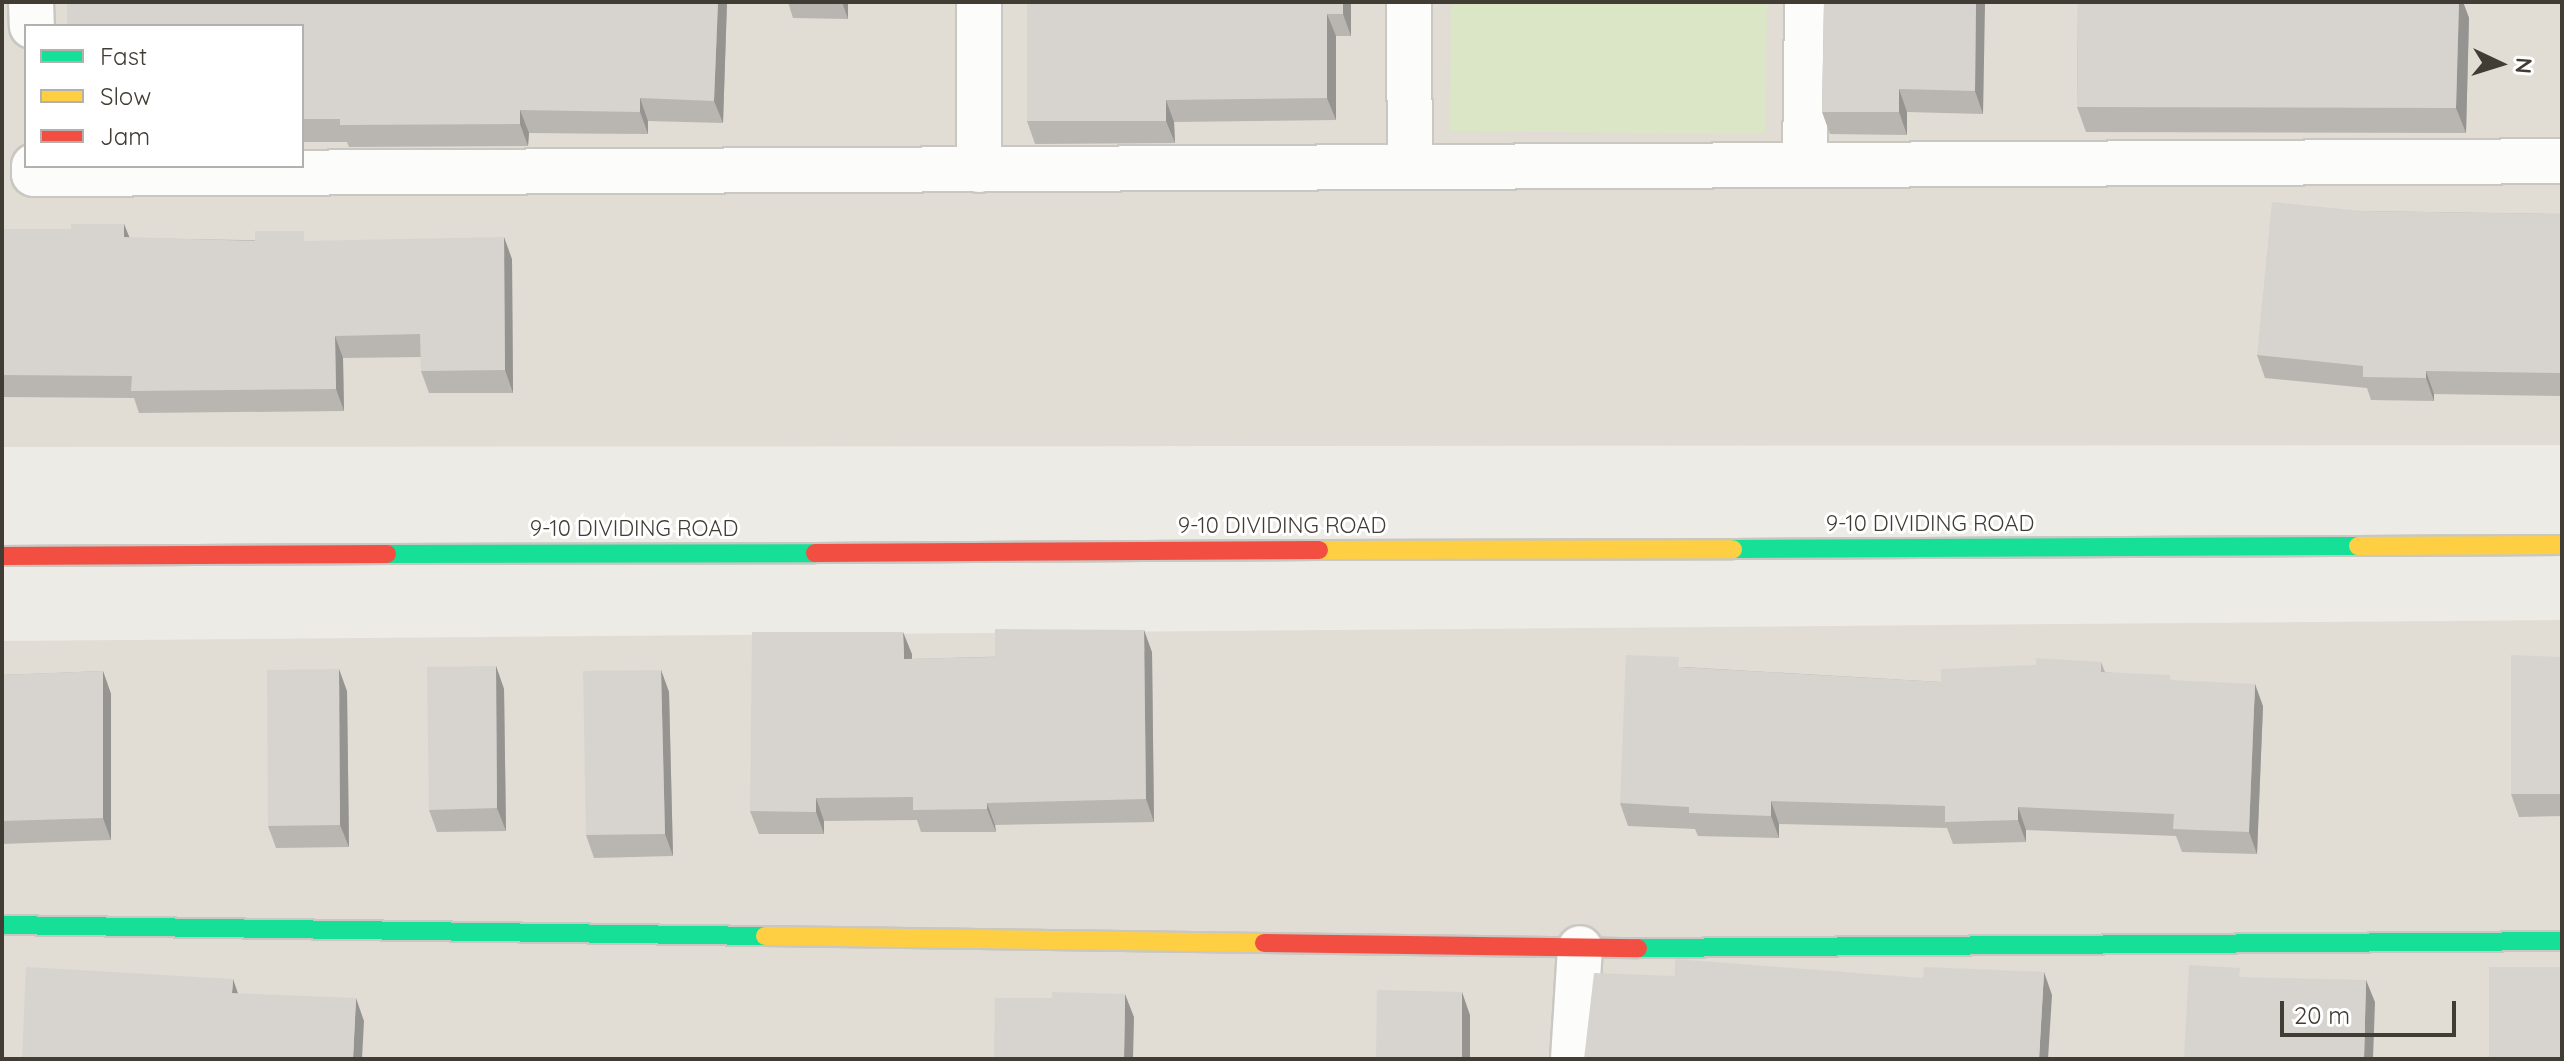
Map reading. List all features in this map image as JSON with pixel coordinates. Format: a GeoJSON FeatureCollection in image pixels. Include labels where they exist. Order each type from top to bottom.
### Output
{"type":"FeatureCollection","features":[{"type":"Feature","properties":{"kind":"street"},"geometry":{"type":"LineString","coordinates":[[31,2],[32,24]]}},
{"type":"Feature","properties":{"kind":"street"},"geometry":{"type":"LineString","coordinates":[[979,2],[979,170]]}},
{"type":"Feature","properties":{"kind":"street"},"geometry":{"type":"LineString","coordinates":[[1409,2],[1410,167]]}},
{"type":"Feature","properties":{"kind":"street"},"geometry":{"type":"LineString","coordinates":[[1805,165],[1807,2]]}},
{"type":"Feature","properties":{"kind":"street"},"geometry":{"type":"LineString","coordinates":[[34,168],[34,174],[2562,161]]}},
{"type":"Feature","properties":{"kind":"street","name":"9-10 DIVIDING ROAD"},"geometry":{"type":"LineString","coordinates":[[2,556],[2562,545]]}},
{"type":"Feature","properties":{"kind":"street"},"geometry":{"type":"LineString","coordinates":[[2,925],[1580,948],[2562,941]]}},
{"type":"Feature","properties":{"kind":"street"},"geometry":{"type":"LineString","coordinates":[[1573,1059],[1580,948]]}},
{"type":"Feature","properties":{"kind":"shaded area"},"geometry":{"type":"Polygon","coordinates":[[[2,2],[2562,2],[2562,445],[2,447],[2,2]]]}},
{"type":"Feature","properties":{"kind":"shaded area"},"geometry":{"type":"Polygon","coordinates":[[[2562,620],[2562,1059],[2,1059],[2,641],[2562,620]]]}},
{"type":"Feature","properties":{"kind":"green space"},"geometry":{"type":"Polygon","coordinates":[[[1451,2],[1767,2],[1765,134],[1450,131],[1451,2]]]}},
{"type":"Feature","properties":{"kind":"building"},"geometry":{"type":"Polygon","coordinates":[[[67,2],[718,2],[714,101],[640,98],[640,112],[520,110],[520,124],[340,125],[340,119],[304,119],[304,24],[67,24],[67,2]]]}},
{"type":"Feature","properties":{"kind":"building"},"geometry":{"type":"Polygon","coordinates":[[[1027,2],[1343,2],[1343,14],[1327,14],[1327,98],[1166,100],[1166,121],[1027,121],[1027,2]]]}},
{"type":"Feature","properties":{"kind":"building"},"geometry":{"type":"Polygon","coordinates":[[[1824,2],[1976,2],[1975,91],[1899,89],[1899,112],[1822,112],[1824,2]]]}},
{"type":"Feature","properties":{"kind":"building"},"geometry":{"type":"Polygon","coordinates":[[[2078,2],[2459,2],[2456,108],[2077,107],[2078,2]]]}},
{"type":"Feature","properties":{"kind":"building"},"geometry":{"type":"Polygon","coordinates":[[[2272,202],[2362,211],[2562,214],[2562,373],[2426,371],[2426,378],[2363,377],[2363,366],[2257,355],[2272,202]]]}},
{"type":"Feature","properties":{"kind":"building"},"geometry":{"type":"Polygon","coordinates":[[[71,224],[124,224],[124,237],[255,241],[255,231],[304,231],[304,241],[504,237],[505,370],[421,371],[420,334],[335,336],[336,389],[131,391],[132,376],[2,375],[2,229],[71,229],[71,224]]]}},
{"type":"Feature","properties":{"kind":"building"},"geometry":{"type":"Polygon","coordinates":[[[995,629],[1144,630],[1146,799],[987,803],[987,809],[913,810],[913,797],[816,798],[816,812],[750,811],[752,632],[903,632],[904,659],[995,657],[995,629]]]}},
{"type":"Feature","properties":{"kind":"building"},"geometry":{"type":"Polygon","coordinates":[[[1626,655],[1679,657],[1678,667],[1941,682],[1941,669],[2036,665],[2036,658],[2101,662],[2101,672],[2170,675],[2170,680],[2255,684],[2249,832],[2173,829],[2174,814],[2018,807],[2018,820],[1945,822],[1945,806],[1771,801],[1771,816],[1689,813],[1689,807],[1620,803],[1626,655]]]}},
{"type":"Feature","properties":{"kind":"building"},"geometry":{"type":"Polygon","coordinates":[[[2511,655],[2562,657],[2562,794],[2511,794],[2511,655]]]}},
{"type":"Feature","properties":{"kind":"building"},"geometry":{"type":"Polygon","coordinates":[[[496,666],[497,808],[429,810],[427,667],[496,666]]]}},
{"type":"Feature","properties":{"kind":"building"},"geometry":{"type":"Polygon","coordinates":[[[339,669],[340,825],[268,826],[267,670],[339,669]]]}},
{"type":"Feature","properties":{"kind":"building"},"geometry":{"type":"Polygon","coordinates":[[[661,670],[665,834],[586,835],[583,671],[661,670]]]}},
{"type":"Feature","properties":{"kind":"building"},"geometry":{"type":"Polygon","coordinates":[[[103,671],[103,818],[2,821],[2,675],[103,671]]]}},
{"type":"Feature","properties":{"kind":"building"},"geometry":{"type":"Polygon","coordinates":[[[1675,959],[1923,978],[1924,967],[2044,972],[2039,1059],[1584,1059],[1594,973],[1675,976],[1675,959]]]}},
{"type":"Feature","properties":{"kind":"building"},"geometry":{"type":"Polygon","coordinates":[[[2189,965],[2240,968],[2239,977],[2366,980],[2364,1059],[2184,1059],[2189,965]]]}},
{"type":"Feature","properties":{"kind":"building"},"geometry":{"type":"Polygon","coordinates":[[[26,967],[233,979],[232,993],[356,998],[353,1059],[22,1059],[26,967]]]}},
{"type":"Feature","properties":{"kind":"building"},"geometry":{"type":"Polygon","coordinates":[[[2489,967],[2562,967],[2562,1059],[2489,1059],[2489,967]]]}},
{"type":"Feature","properties":{"kind":"building"},"geometry":{"type":"Polygon","coordinates":[[[1377,990],[1462,992],[1462,1059],[1376,1059],[1377,990]]]}},
{"type":"Feature","properties":{"kind":"building"},"geometry":{"type":"Polygon","coordinates":[[[1052,992],[1125,994],[1124,1059],[994,1059],[995,998],[1052,998],[1052,992]]]}},
{"type":"Feature","properties":{"kind":"traffic: fast"},"geometry":{"type":"LineString","coordinates":[[1733,549],[2358,546]]}},
{"type":"Feature","properties":{"kind":"traffic: fast"},"geometry":{"type":"LineString","coordinates":[[387,554],[815,553]]}},
{"type":"Feature","properties":{"kind":"traffic: fast"},"geometry":{"type":"LineString","coordinates":[[2,925],[765,936]]}},
{"type":"Feature","properties":{"kind":"traffic: fast"},"geometry":{"type":"LineString","coordinates":[[1638,948],[2562,941]]}},
{"type":"Feature","properties":{"kind":"traffic: slow"},"geometry":{"type":"LineString","coordinates":[[2358,546],[2562,545]]}},
{"type":"Feature","properties":{"kind":"traffic: slow"},"geometry":{"type":"LineString","coordinates":[[1319,550],[1733,549]]}},
{"type":"Feature","properties":{"kind":"traffic: slow"},"geometry":{"type":"LineString","coordinates":[[765,936],[1264,943]]}},
{"type":"Feature","properties":{"kind":"traffic: jam"},"geometry":{"type":"LineString","coordinates":[[815,553],[1319,550]]}},
{"type":"Feature","properties":{"kind":"traffic: jam"},"geometry":{"type":"LineString","coordinates":[[2,556],[387,554]]}},
{"type":"Feature","properties":{"kind":"traffic: jam"},"geometry":{"type":"LineString","coordinates":[[1264,943],[1638,948]]}}]}
